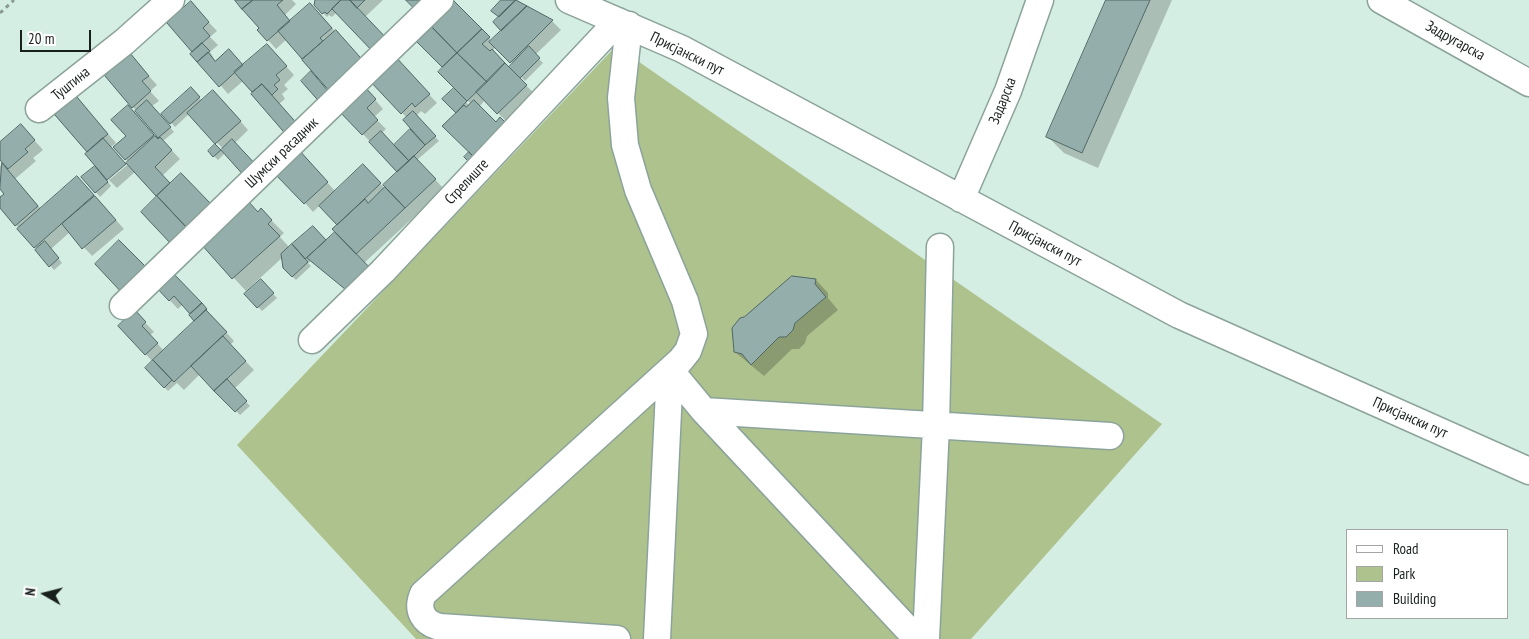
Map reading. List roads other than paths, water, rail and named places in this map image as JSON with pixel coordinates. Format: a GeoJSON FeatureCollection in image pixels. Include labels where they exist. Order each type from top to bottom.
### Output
{"type":"FeatureCollection","features":[{"type":"Feature","properties":{"kind":"street","name":"Туштина"},"geometry":{"type":"LineString","coordinates":[[40,109],[124,42],[171,0]]}},
{"type":"Feature","properties":{"kind":"street","name":"Шумски расадник"},"geometry":{"type":"LineString","coordinates":[[123,306],[440,0]]}},
{"type":"Feature","properties":{"kind":"street","name":"Присјански пут"},"geometry":{"type":"LineString","coordinates":[[569,0],[682,49],[1179,315],[1529,472]]}},
{"type":"Feature","properties":{"kind":"street","name":"Задарска"},"geometry":{"type":"LineString","coordinates":[[961,199],[1008,91],[1040,0]]}},
{"type":"Feature","properties":{"kind":"street","name":"Задругарска"},"geometry":{"type":"LineString","coordinates":[[1381,0],[1529,83]]}},
{"type":"Feature","properties":{"kind":"street","name":"Стрелиште"},"geometry":{"type":"LineString","coordinates":[[312,340],[383,271],[624,23]]}},
{"type":"Feature","properties":{"kind":"street"},"geometry":{"type":"LineString","coordinates":[[617,639],[440,627],[427,622],[422,616],[420,601],[423,594],[670,370],[688,351],[694,334],[685,301],[638,190],[625,145],[621,98],[624,23]]}},
{"type":"Feature","properties":{"kind":"street"},"geometry":{"type":"LineString","coordinates":[[926,639],[936,426],[940,247]]}},
{"type":"Feature","properties":{"kind":"street"},"geometry":{"type":"LineString","coordinates":[[670,370],[704,411],[917,639]]}},
{"type":"Feature","properties":{"kind":"street"},"geometry":{"type":"LineString","coordinates":[[657,639],[670,370]]}},
{"type":"Feature","properties":{"kind":"street"},"geometry":{"type":"LineString","coordinates":[[704,411],[1110,436]]}}]}
